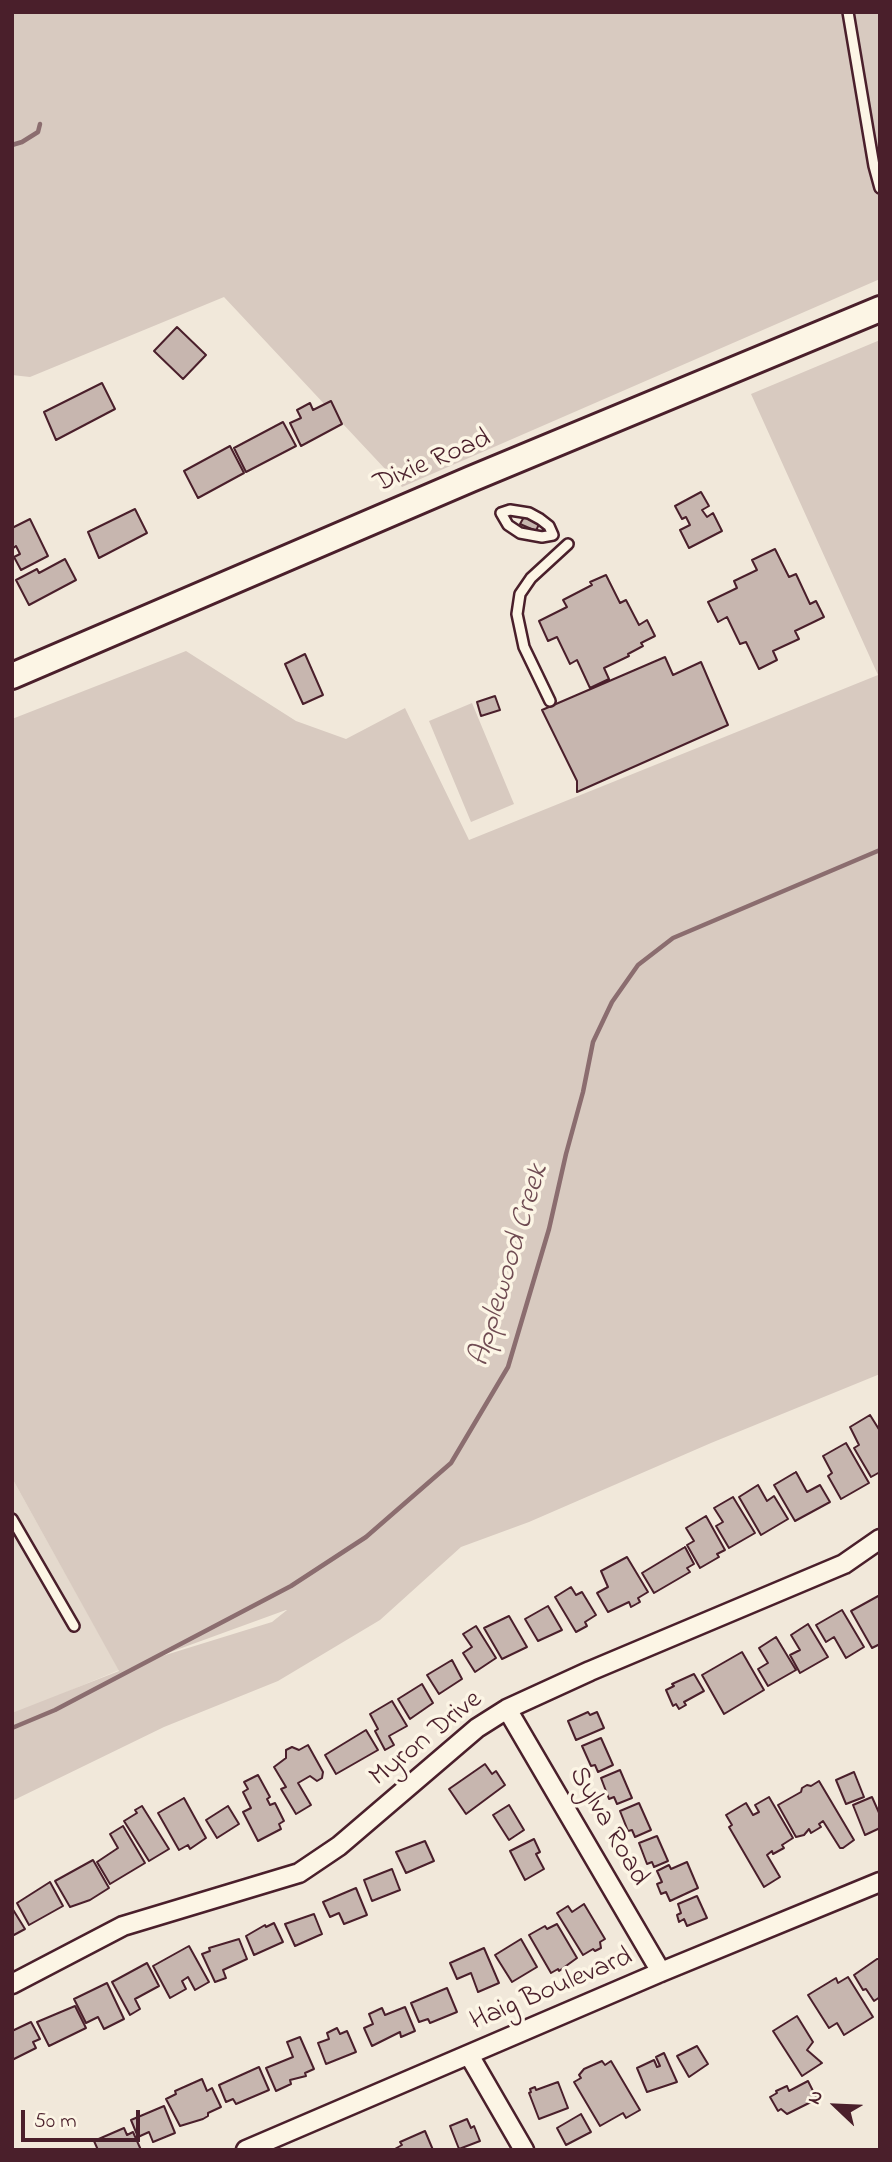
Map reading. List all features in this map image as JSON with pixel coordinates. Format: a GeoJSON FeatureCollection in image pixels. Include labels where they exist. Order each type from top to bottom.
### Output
{"type":"FeatureCollection","features":[{"type":"Feature","properties":{"kind":"main road","name":"Dixie Road"},"geometry":{"type":"LineString","coordinates":[[14,671],[880,309]]}},
{"type":"Feature","properties":{"kind":"street","name":"Myron Drive"},"geometry":{"type":"LineString","coordinates":[[12,1984],[123,1926],[299,1873],[339,1846],[477,1728],[507,1709],[590,1671],[844,1564],[880,1539]]}},
{"type":"Feature","properties":{"kind":"street","name":"Sylva Road"},"geometry":{"type":"LineString","coordinates":[[507,1709],[661,1972]]}},
{"type":"Feature","properties":{"kind":"street","name":"Haig Boulevard"},"geometry":{"type":"LineString","coordinates":[[246,2150],[661,1972],[880,1882]]}},
{"type":"Feature","properties":{"kind":"street"},"geometry":{"type":"LineString","coordinates":[[469,2055],[524,2150]]}},
{"type":"Feature","properties":{"kind":"lane"},"geometry":{"type":"LineString","coordinates":[[848,12],[880,188]]}},
{"type":"Feature","properties":{"kind":"lane"},"geometry":{"type":"LineString","coordinates":[[510,510],[529,513],[549,526],[552,535],[542,537],[520,533],[508,525],[501,513],[510,510]]}},
{"type":"Feature","properties":{"kind":"lane"},"geometry":{"type":"LineString","coordinates":[[550,701],[524,647],[517,614],[520,594],[531,578],[568,544]]}},
{"type":"Feature","properties":{"kind":"lane"},"geometry":{"type":"LineString","coordinates":[[12,1519],[74,1626]]}},
{"type":"Feature","properties":{"kind":"shaded area"},"geometry":{"type":"Polygon","coordinates":[[[12,12],[880,12],[880,279],[402,487],[224,297],[30,377],[12,375],[12,12]]]}},
{"type":"Feature","properties":{"kind":"shaded area"},"geometry":{"type":"Polygon","coordinates":[[[880,340],[880,1374],[529,1522],[461,1547],[380,1620],[278,1681],[164,1727],[12,1801],[12,1713],[119,1671],[12,1478],[12,719],[186,651],[296,721],[346,739],[405,708],[469,840],[878,675],[751,394],[880,340]],[[287,1610],[146,1661],[272,1622],[287,1610]]]}},
{"type":"Feature","properties":{"kind":"shaded area"},"geometry":{"type":"Polygon","coordinates":[[[472,703],[514,804],[471,822],[429,721],[472,703]]]}},
{"type":"Feature","properties":{"kind":"shaded area"},"geometry":{"type":"Polygon","coordinates":[[[12,1478],[119,1670],[12,1715],[12,1478]]]}},
{"type":"Feature","properties":{"kind":"building"},"geometry":{"type":"Polygon","coordinates":[[[177,327],[206,355],[183,379],[154,351],[177,327]]]}},
{"type":"Feature","properties":{"kind":"building"},"geometry":{"type":"Polygon","coordinates":[[[102,383],[115,409],[56,440],[44,412],[102,383]]]}},
{"type":"Feature","properties":{"kind":"building"},"geometry":{"type":"Polygon","coordinates":[[[331,401],[342,424],[301,446],[290,423],[301,418],[297,410],[310,403],[313,410],[331,401]]]}},
{"type":"Feature","properties":{"kind":"building"},"geometry":{"type":"Polygon","coordinates":[[[283,422],[296,446],[246,472],[234,448],[283,422]]]}},
{"type":"Feature","properties":{"kind":"building"},"geometry":{"type":"Polygon","coordinates":[[[230,446],[244,473],[198,498],[184,471],[230,446]]]}},
{"type":"Feature","properties":{"kind":"building"},"geometry":{"type":"Polygon","coordinates":[[[701,492],[709,506],[702,510],[707,517],[713,513],[722,531],[689,548],[680,530],[690,525],[686,517],[682,519],[675,506],[701,492]]]}},
{"type":"Feature","properties":{"kind":"building"},"geometry":{"type":"Polygon","coordinates":[[[135,509],[147,533],[99,558],[88,532],[135,509]]]}},
{"type":"Feature","properties":{"kind":"building"},"geometry":{"type":"Polygon","coordinates":[[[524,517],[539,524],[536,531],[520,524],[524,517]]]}},
{"type":"Feature","properties":{"kind":"building"},"geometry":{"type":"Polygon","coordinates":[[[30,519],[48,556],[21,570],[14,557],[20,554],[16,546],[12,549],[12,528],[30,519]]]}},
{"type":"Feature","properties":{"kind":"building"},"geometry":{"type":"Polygon","coordinates":[[[775,549],[789,577],[796,574],[810,604],[816,601],[824,617],[795,631],[799,639],[773,651],[777,660],[759,669],[746,642],[740,644],[727,617],[718,622],[708,602],[737,588],[734,581],[757,570],[752,560],[775,549]]]}},
{"type":"Feature","properties":{"kind":"building"},"geometry":{"type":"Polygon","coordinates":[[[65,559],[76,580],[29,605],[16,580],[37,569],[39,573],[65,559]]]}},
{"type":"Feature","properties":{"kind":"building"},"geometry":{"type":"Polygon","coordinates":[[[606,575],[620,603],[626,600],[639,625],[647,620],[655,636],[641,643],[643,646],[628,654],[629,656],[604,668],[609,679],[590,688],[577,660],[570,664],[557,637],[548,641],[539,621],[567,607],[563,600],[606,575]]]}},
{"type":"Feature","properties":{"kind":"building"},"geometry":{"type":"Polygon","coordinates":[[[305,654],[323,695],[303,704],[285,664],[305,654]]]}},
{"type":"Feature","properties":{"kind":"building"},"geometry":{"type":"Polygon","coordinates":[[[665,657],[673,675],[701,662],[728,725],[577,792],[577,781],[542,710],[665,657]]]}},
{"type":"Feature","properties":{"kind":"building"},"geometry":{"type":"Polygon","coordinates":[[[495,696],[500,710],[481,716],[477,702],[495,696]]]}},
{"type":"Feature","properties":{"kind":"building"},"geometry":{"type":"Polygon","coordinates":[[[870,1415],[880,1431],[880,1472],[871,1477],[854,1448],[859,1445],[850,1427],[870,1415]]]}},
{"type":"Feature","properties":{"kind":"building"},"geometry":{"type":"Polygon","coordinates":[[[846,1443],[869,1483],[841,1499],[828,1476],[832,1473],[823,1456],[846,1443]]]}},
{"type":"Feature","properties":{"kind":"building"},"geometry":{"type":"Polygon","coordinates":[[[796,1472],[807,1492],[820,1485],[830,1502],[795,1521],[774,1485],[796,1472]]]}},
{"type":"Feature","properties":{"kind":"building"},"geometry":{"type":"Polygon","coordinates":[[[758,1485],[767,1501],[774,1496],[788,1519],[761,1535],[739,1497],[758,1485]]]}},
{"type":"Feature","properties":{"kind":"building"},"geometry":{"type":"Polygon","coordinates":[[[733,1497],[755,1533],[729,1548],[716,1526],[723,1522],[714,1508],[733,1497]]]}},
{"type":"Feature","properties":{"kind":"building"},"geometry":{"type":"Polygon","coordinates":[[[706,1516],[725,1550],[717,1554],[719,1557],[700,1568],[687,1545],[694,1541],[686,1528],[706,1516]]]}},
{"type":"Feature","properties":{"kind":"building"},"geometry":{"type":"Polygon","coordinates":[[[685,1547],[694,1564],[687,1568],[690,1572],[654,1593],[642,1573],[685,1547]]]}},
{"type":"Feature","properties":{"kind":"building"},"geometry":{"type":"Polygon","coordinates":[[[627,1557],[648,1592],[638,1598],[640,1602],[631,1607],[629,1602],[608,1612],[597,1593],[608,1587],[601,1571],[627,1557]]]}},
{"type":"Feature","properties":{"kind":"building"},"geometry":{"type":"Polygon","coordinates":[[[571,1587],[576,1595],[582,1592],[596,1615],[585,1622],[587,1626],[576,1632],[555,1597],[571,1587]]]}},
{"type":"Feature","properties":{"kind":"building"},"geometry":{"type":"Polygon","coordinates":[[[880,1595],[880,1644],[872,1648],[851,1611],[880,1595]]]}},
{"type":"Feature","properties":{"kind":"building"},"geometry":{"type":"Polygon","coordinates":[[[548,1606],[562,1630],[538,1641],[525,1619],[548,1606]]]}},
{"type":"Feature","properties":{"kind":"building"},"geometry":{"type":"Polygon","coordinates":[[[842,1610],[864,1647],[846,1658],[834,1637],[826,1642],[816,1625],[842,1610]]]}},
{"type":"Feature","properties":{"kind":"building"},"geometry":{"type":"Polygon","coordinates":[[[509,1616],[527,1647],[502,1659],[484,1628],[509,1616]]]}},
{"type":"Feature","properties":{"kind":"building"},"geometry":{"type":"Polygon","coordinates":[[[808,1624],[828,1657],[800,1673],[790,1655],[800,1650],[791,1635],[808,1624]]]}},
{"type":"Feature","properties":{"kind":"building"},"geometry":{"type":"Polygon","coordinates":[[[476,1626],[496,1658],[475,1672],[463,1653],[472,1647],[463,1634],[476,1626]]]}},
{"type":"Feature","properties":{"kind":"building"},"geometry":{"type":"Polygon","coordinates":[[[776,1637],[796,1670],[768,1686],[758,1669],[768,1663],[759,1648],[776,1637]]]}},
{"type":"Feature","properties":{"kind":"building"},"geometry":{"type":"Polygon","coordinates":[[[742,1652],[764,1690],[724,1714],[702,1675],[742,1652]]]}},
{"type":"Feature","properties":{"kind":"building"},"geometry":{"type":"Polygon","coordinates":[[[452,1660],[462,1679],[439,1694],[427,1675],[452,1660]]]}},
{"type":"Feature","properties":{"kind":"building"},"geometry":{"type":"Polygon","coordinates":[[[694,1674],[704,1691],[684,1702],[686,1705],[679,1709],[676,1704],[673,1706],[666,1690],[674,1686],[672,1684],[694,1674]]]}},
{"type":"Feature","properties":{"kind":"building"},"geometry":{"type":"Polygon","coordinates":[[[422,1684],[433,1703],[410,1719],[398,1699],[422,1684]]]}},
{"type":"Feature","properties":{"kind":"building"},"geometry":{"type":"Polygon","coordinates":[[[392,1701],[407,1726],[389,1736],[394,1745],[385,1750],[370,1714],[392,1701]]]}},
{"type":"Feature","properties":{"kind":"building"},"geometry":{"type":"Polygon","coordinates":[[[588,1712],[590,1715],[597,1712],[604,1728],[576,1740],[568,1721],[588,1712]]]}},
{"type":"Feature","properties":{"kind":"building"},"geometry":{"type":"Polygon","coordinates":[[[366,1730],[378,1750],[336,1774],[325,1755],[366,1730]]]}},
{"type":"Feature","properties":{"kind":"building"},"geometry":{"type":"Polygon","coordinates":[[[601,1738],[613,1765],[598,1772],[595,1765],[591,1766],[582,1746],[601,1738]]]}},
{"type":"Feature","properties":{"kind":"building"},"geometry":{"type":"Polygon","coordinates":[[[308,1745],[323,1772],[322,1778],[317,1781],[310,1776],[298,1783],[311,1805],[296,1814],[281,1789],[286,1787],[274,1767],[286,1758],[286,1750],[292,1747],[299,1750],[308,1745]]]}},
{"type":"Feature","properties":{"kind":"building"},"geometry":{"type":"Polygon","coordinates":[[[485,1764],[492,1774],[496,1771],[505,1785],[466,1814],[449,1789],[485,1764]]]}},
{"type":"Feature","properties":{"kind":"building"},"geometry":{"type":"Polygon","coordinates":[[[620,1770],[632,1798],[617,1804],[614,1797],[609,1799],[601,1778],[620,1770]]]}},
{"type":"Feature","properties":{"kind":"building"},"geometry":{"type":"Polygon","coordinates":[[[854,1772],[864,1797],[846,1804],[836,1780],[854,1772]]]}},
{"type":"Feature","properties":{"kind":"building"},"geometry":{"type":"Polygon","coordinates":[[[258,1775],[270,1797],[267,1799],[270,1805],[275,1803],[284,1821],[279,1824],[281,1829],[258,1841],[243,1812],[251,1808],[243,1792],[248,1789],[244,1782],[258,1775]]]}},
{"type":"Feature","properties":{"kind":"building"},"geometry":{"type":"Polygon","coordinates":[[[819,1781],[854,1840],[843,1848],[840,1848],[823,1821],[819,1824],[821,1827],[811,1833],[809,1829],[804,1835],[796,1837],[778,1805],[801,1792],[807,1785],[811,1786],[819,1781]]]}},
{"type":"Feature","properties":{"kind":"building"},"geometry":{"type":"Polygon","coordinates":[[[769,1797],[793,1838],[782,1845],[784,1848],[767,1855],[780,1877],[764,1887],[729,1827],[732,1825],[726,1815],[746,1803],[753,1815],[759,1812],[755,1805],[769,1797]]]}},
{"type":"Feature","properties":{"kind":"building"},"geometry":{"type":"Polygon","coordinates":[[[872,1797],[880,1815],[880,1828],[865,1835],[853,1805],[872,1797]]]}},
{"type":"Feature","properties":{"kind":"building"},"geometry":{"type":"Polygon","coordinates":[[[184,1798],[206,1838],[190,1849],[188,1845],[179,1850],[158,1813],[184,1798]]]}},
{"type":"Feature","properties":{"kind":"building"},"geometry":{"type":"Polygon","coordinates":[[[639,1803],[651,1830],[635,1837],[632,1830],[628,1831],[620,1811],[639,1803]]]}},
{"type":"Feature","properties":{"kind":"building"},"geometry":{"type":"Polygon","coordinates":[[[509,1805],[524,1830],[509,1840],[493,1815],[509,1805]]]}},
{"type":"Feature","properties":{"kind":"building"},"geometry":{"type":"Polygon","coordinates":[[[142,1806],[169,1849],[149,1861],[124,1821],[137,1813],[135,1810],[142,1806]]]}},
{"type":"Feature","properties":{"kind":"building"},"geometry":{"type":"Polygon","coordinates":[[[228,1806],[239,1824],[217,1838],[206,1820],[228,1806]]]}},
{"type":"Feature","properties":{"kind":"building"},"geometry":{"type":"Polygon","coordinates":[[[123,1826],[145,1863],[110,1884],[97,1862],[118,1848],[110,1834],[123,1826]]]}},
{"type":"Feature","properties":{"kind":"building"},"geometry":{"type":"Polygon","coordinates":[[[657,1836],[668,1861],[654,1867],[652,1862],[647,1864],[639,1843],[657,1836]]]}},
{"type":"Feature","properties":{"kind":"building"},"geometry":{"type":"Polygon","coordinates":[[[534,1839],[540,1852],[536,1854],[544,1869],[525,1880],[510,1851],[534,1839]]]}},
{"type":"Feature","properties":{"kind":"building"},"geometry":{"type":"Polygon","coordinates":[[[425,1841],[434,1861],[406,1873],[396,1852],[425,1841]]]}},
{"type":"Feature","properties":{"kind":"building"},"geometry":{"type":"Polygon","coordinates":[[[93,1860],[109,1888],[90,1900],[70,1907],[55,1881],[93,1860]]]}},
{"type":"Feature","properties":{"kind":"building"},"geometry":{"type":"Polygon","coordinates":[[[687,1862],[698,1888],[670,1901],[666,1892],[661,1894],[657,1884],[662,1882],[657,1871],[669,1865],[671,1869],[687,1862]]]}},
{"type":"Feature","properties":{"kind":"building"},"geometry":{"type":"Polygon","coordinates":[[[392,1869],[400,1890],[372,1901],[364,1880],[392,1869]]]}},
{"type":"Feature","properties":{"kind":"building"},"geometry":{"type":"Polygon","coordinates":[[[50,1882],[63,1906],[29,1925],[17,1903],[50,1882]]]}},
{"type":"Feature","properties":{"kind":"building"},"geometry":{"type":"Polygon","coordinates":[[[356,1888],[367,1915],[344,1924],[339,1913],[330,1917],[323,1902],[356,1888]]]}},
{"type":"Feature","properties":{"kind":"building"},"geometry":{"type":"Polygon","coordinates":[[[697,1896],[707,1918],[687,1926],[684,1919],[679,1922],[677,1915],[681,1913],[678,1904],[697,1896]]]}},
{"type":"Feature","properties":{"kind":"building"},"geometry":{"type":"Polygon","coordinates":[[[584,1904],[605,1939],[600,1942],[601,1948],[583,1955],[557,1913],[568,1906],[572,1912],[584,1904]]]}},
{"type":"Feature","properties":{"kind":"building"},"geometry":{"type":"Polygon","coordinates":[[[12,1908],[25,1929],[12,1936],[12,1908]]]}},
{"type":"Feature","properties":{"kind":"building"},"geometry":{"type":"Polygon","coordinates":[[[314,1914],[322,1934],[295,1946],[285,1924],[314,1914]]]}},
{"type":"Feature","properties":{"kind":"building"},"geometry":{"type":"Polygon","coordinates":[[[274,1923],[283,1942],[254,1955],[246,1936],[274,1923]]]}},
{"type":"Feature","properties":{"kind":"building"},"geometry":{"type":"Polygon","coordinates":[[[557,1924],[577,1958],[559,1971],[558,1969],[551,1973],[529,1935],[545,1926],[547,1929],[557,1924]]]}},
{"type":"Feature","properties":{"kind":"building"},"geometry":{"type":"Polygon","coordinates":[[[239,1939],[247,1959],[223,1970],[226,1978],[215,1982],[202,1954],[210,1951],[209,1948],[239,1939]]]}},
{"type":"Feature","properties":{"kind":"building"},"geometry":{"type":"Polygon","coordinates":[[[521,1939],[537,1967],[512,1982],[495,1955],[521,1939]]]}},
{"type":"Feature","properties":{"kind":"building"},"geometry":{"type":"Polygon","coordinates":[[[189,1946],[209,1982],[195,1990],[188,1977],[182,1981],[186,1989],[170,1998],[153,1966],[189,1946]]]}},
{"type":"Feature","properties":{"kind":"building"},"geometry":{"type":"Polygon","coordinates":[[[484,1948],[499,1983],[478,1992],[471,1973],[457,1979],[450,1963],[484,1948]]]}},
{"type":"Feature","properties":{"kind":"building"},"geometry":{"type":"Polygon","coordinates":[[[880,1959],[880,1997],[874,2001],[854,1975],[880,1959]]]}},
{"type":"Feature","properties":{"kind":"building"},"geometry":{"type":"Polygon","coordinates":[[[147,1963],[159,1986],[135,1999],[140,2009],[130,2015],[112,1982],[147,1963]]]}},
{"type":"Feature","properties":{"kind":"building"},"geometry":{"type":"Polygon","coordinates":[[[848,1977],[873,2017],[844,2035],[837,2023],[829,2028],[808,1995],[836,1978],[838,1983],[848,1977]]]}},
{"type":"Feature","properties":{"kind":"building"},"geometry":{"type":"Polygon","coordinates":[[[107,1983],[124,2019],[104,2029],[98,2017],[86,2023],[74,1999],[107,1983]]]}},
{"type":"Feature","properties":{"kind":"building"},"geometry":{"type":"Polygon","coordinates":[[[447,1988],[457,2012],[430,2023],[428,2019],[419,2022],[411,2003],[447,1988]]]}},
{"type":"Feature","properties":{"kind":"building"},"geometry":{"type":"Polygon","coordinates":[[[75,2006],[86,2028],[49,2046],[37,2022],[75,2006]]]}},
{"type":"Feature","properties":{"kind":"building"},"geometry":{"type":"Polygon","coordinates":[[[405,2007],[415,2031],[401,2037],[400,2032],[372,2046],[364,2028],[373,2024],[369,2014],[382,2008],[385,2015],[405,2007]]]}},
{"type":"Feature","properties":{"kind":"building"},"geometry":{"type":"Polygon","coordinates":[[[797,2016],[813,2042],[807,2050],[822,2063],[802,2076],[773,2031],[797,2016]]]}},
{"type":"Feature","properties":{"kind":"building"},"geometry":{"type":"Polygon","coordinates":[[[31,2022],[40,2039],[33,2042],[36,2048],[12,2060],[12,2031],[31,2022]]]}},
{"type":"Feature","properties":{"kind":"building"},"geometry":{"type":"Polygon","coordinates":[[[337,2028],[340,2034],[347,2031],[356,2052],[326,2064],[318,2043],[329,2039],[327,2033],[337,2028]]]}},
{"type":"Feature","properties":{"kind":"building"},"geometry":{"type":"Polygon","coordinates":[[[300,2037],[314,2069],[305,2073],[306,2076],[290,2080],[291,2084],[276,2091],[266,2068],[293,2057],[287,2042],[300,2037]]]}},
{"type":"Feature","properties":{"kind":"building"},"geometry":{"type":"Polygon","coordinates":[[[697,2046],[708,2064],[689,2077],[677,2056],[697,2046]]]}},
{"type":"Feature","properties":{"kind":"building"},"geometry":{"type":"Polygon","coordinates":[[[664,2053],[677,2082],[647,2092],[637,2068],[654,2060],[657,2067],[660,2066],[656,2057],[664,2053]]]}},
{"type":"Feature","properties":{"kind":"building"},"geometry":{"type":"Polygon","coordinates":[[[602,2061],[605,2065],[611,2061],[640,2110],[626,2118],[623,2113],[600,2126],[574,2082],[581,2078],[579,2075],[584,2069],[602,2061]]]}},
{"type":"Feature","properties":{"kind":"building"},"geometry":{"type":"Polygon","coordinates":[[[259,2067],[269,2090],[236,2104],[233,2099],[226,2102],[219,2085],[259,2067]]]}},
{"type":"Feature","properties":{"kind":"building"},"geometry":{"type":"Polygon","coordinates":[[[202,2079],[207,2091],[212,2088],[221,2107],[208,2113],[203,2119],[180,2126],[166,2099],[176,2094],[175,2091],[202,2079]]]}},
{"type":"Feature","properties":{"kind":"building"},"geometry":{"type":"Polygon","coordinates":[[[808,2081],[817,2099],[787,2114],[781,2109],[778,2111],[770,2097],[777,2093],[776,2091],[787,2086],[789,2091],[808,2081]]]}},
{"type":"Feature","properties":{"kind":"building"},"geometry":{"type":"Polygon","coordinates":[[[558,2082],[568,2108],[539,2119],[529,2093],[530,2089],[535,2087],[536,2090],[558,2082]]]}},
{"type":"Feature","properties":{"kind":"building"},"geometry":{"type":"Polygon","coordinates":[[[164,2106],[175,2133],[153,2142],[149,2132],[138,2137],[131,2120],[164,2106]]]}},
{"type":"Feature","properties":{"kind":"building"},"geometry":{"type":"Polygon","coordinates":[[[581,2114],[591,2132],[566,2145],[557,2128],[581,2114]]]}},
{"type":"Feature","properties":{"kind":"building"},"geometry":{"type":"Polygon","coordinates":[[[467,2119],[471,2128],[474,2126],[480,2141],[459,2149],[450,2126],[467,2119]]]}},
{"type":"Feature","properties":{"kind":"building"},"geometry":{"type":"Polygon","coordinates":[[[124,2128],[127,2135],[133,2132],[141,2150],[98,2150],[94,2141],[124,2128]]]}},
{"type":"Feature","properties":{"kind":"building"},"geometry":{"type":"Polygon","coordinates":[[[425,2131],[433,2150],[393,2150],[402,2145],[400,2142],[425,2131]]]}},
{"type":"Feature","properties":{"kind":"waterway"},"geometry":{"type":"LineString","coordinates":[[12,145],[38,132],[40,124]]}},
{"type":"Feature","properties":{"kind":"waterway","name":"Applewood Creek"},"geometry":{"type":"LineString","coordinates":[[12,1728],[55,1710],[291,1586],[366,1537],[451,1463],[508,1367],[549,1229],[593,1042],[612,1002],[638,965],[673,938],[880,850]]}}]}
